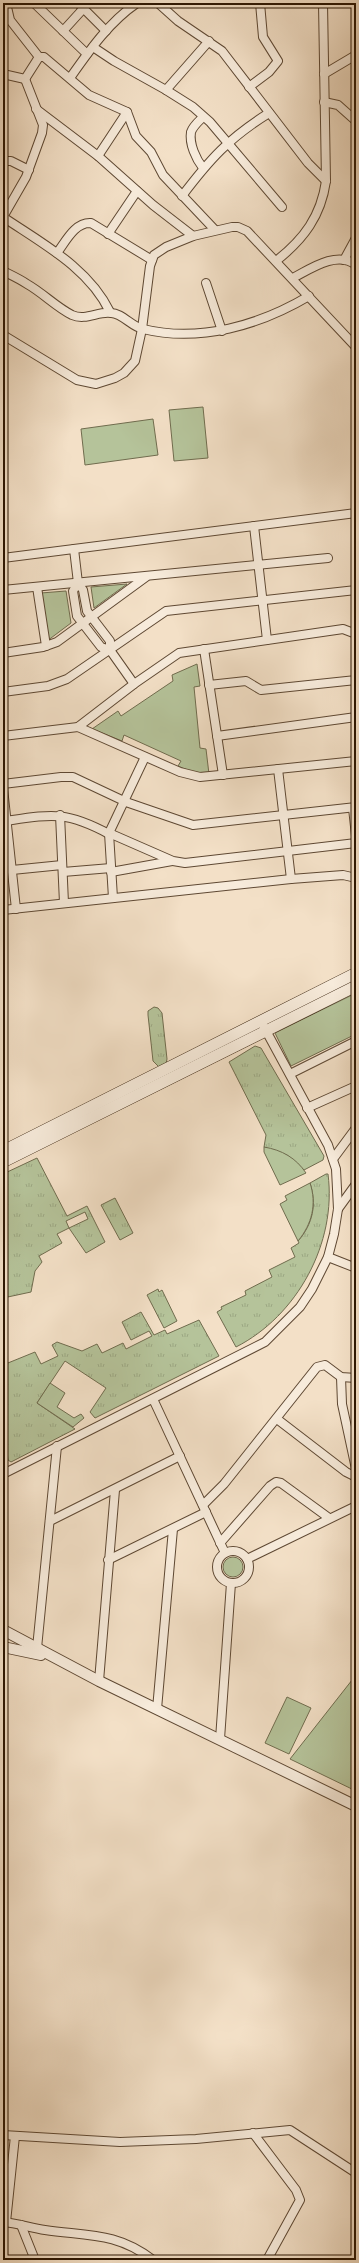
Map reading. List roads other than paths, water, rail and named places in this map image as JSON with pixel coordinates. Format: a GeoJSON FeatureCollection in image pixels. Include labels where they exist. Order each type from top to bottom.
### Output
{"type":"FeatureCollection","features":[{"type":"Feature","properties":{"kind":"main road"},"geometry":{"type":"LineString","coordinates":[[3,1162],[356,973]]}},
{"type":"Feature","properties":{"kind":"main road"},"geometry":{"type":"LineString","coordinates":[[3,1151],[263,1024],[356,986]]}},
{"type":"Feature","properties":{"kind":"street"},"geometry":{"type":"LineString","coordinates":[[6,3],[10,20],[39,57],[44,57],[89,95],[127,112],[136,136],[151,152],[163,175],[215,230]]}},
{"type":"Feature","properties":{"kind":"street"},"geometry":{"type":"LineString","coordinates":[[34,3],[87,54]]}},
{"type":"Feature","properties":{"kind":"street"},"geometry":{"type":"LineString","coordinates":[[70,78],[106,31],[122,14],[137,3]]}},
{"type":"Feature","properties":{"kind":"street"},"geometry":{"type":"LineString","coordinates":[[158,3],[178,21],[209,40],[222,51],[308,163],[326,181]]}},
{"type":"Feature","properties":{"kind":"street"},"geometry":{"type":"LineString","coordinates":[[249,87],[269,72],[278,61],[263,37],[260,3]]}},
{"type":"Feature","properties":{"kind":"street"},"geometry":{"type":"LineString","coordinates":[[276,261],[305,234],[316,219],[326,181],[323,3]]}},
{"type":"Feature","properties":{"kind":"street"},"geometry":{"type":"LineString","coordinates":[[63,31],[81,6],[106,31]]}},
{"type":"Feature","properties":{"kind":"street"},"geometry":{"type":"LineString","coordinates":[[166,90],[209,40]]}},
{"type":"Feature","properties":{"kind":"street"},"geometry":{"type":"LineString","coordinates":[[93,47],[114,62],[166,90],[203,117],[282,208]]}},
{"type":"Feature","properties":{"kind":"street"},"geometry":{"type":"LineString","coordinates":[[324,74],[356,55]]}},
{"type":"Feature","properties":{"kind":"street"},"geometry":{"type":"LineString","coordinates":[[24,79],[39,57]]}},
{"type":"Feature","properties":{"kind":"street"},"geometry":{"type":"LineString","coordinates":[[3,74],[24,79]]}},
{"type":"Feature","properties":{"kind":"street"},"geometry":{"type":"LineString","coordinates":[[24,79],[43,125],[42,133],[29,170],[3,217],[57,253],[98,289],[110,312],[142,329],[196,335],[222,331],[287,309],[309,296]]}},
{"type":"Feature","properties":{"kind":"street"},"geometry":{"type":"LineString","coordinates":[[324,102],[338,106],[356,121]]}},
{"type":"Feature","properties":{"kind":"street"},"geometry":{"type":"LineString","coordinates":[[36,109],[98,156],[137,192],[193,236]]}},
{"type":"Feature","properties":{"kind":"street"},"geometry":{"type":"LineString","coordinates":[[98,156],[127,112]]}},
{"type":"Feature","properties":{"kind":"street"},"geometry":{"type":"LineString","coordinates":[[182,196],[203,168],[227,143],[241,130],[269,113]]}},
{"type":"Feature","properties":{"kind":"street"},"geometry":{"type":"LineString","coordinates":[[203,117],[194,128],[191,137],[194,153],[203,168]]}},
{"type":"Feature","properties":{"kind":"street"},"geometry":{"type":"LineString","coordinates":[[3,161],[11,161],[29,170]]}},
{"type":"Feature","properties":{"kind":"street"},"geometry":{"type":"LineString","coordinates":[[108,234],[137,192]]}},
{"type":"Feature","properties":{"kind":"street"},"geometry":{"type":"LineString","coordinates":[[57,253],[76,227],[84,223],[91,223],[152,260]]}},
{"type":"Feature","properties":{"kind":"street"},"geometry":{"type":"LineString","coordinates":[[3,335],[77,380],[96,384],[119,376],[135,361],[142,329],[152,260],[158,251],[193,236],[232,227],[243,228],[293,278],[356,347]]}},
{"type":"Feature","properties":{"kind":"street"},"geometry":{"type":"LineString","coordinates":[[344,260],[356,238]]}},
{"type":"Feature","properties":{"kind":"street"},"geometry":{"type":"LineString","coordinates":[[293,278],[319,264],[331,261],[344,260],[356,265]]}},
{"type":"Feature","properties":{"kind":"street"},"geometry":{"type":"LineString","coordinates":[[3,271],[28,284],[73,315],[82,318],[110,312]]}},
{"type":"Feature","properties":{"kind":"street"},"geometry":{"type":"LineString","coordinates":[[206,283],[222,331]]}},
{"type":"Feature","properties":{"kind":"street"},"geometry":{"type":"LineString","coordinates":[[3,558],[356,513]]}},
{"type":"Feature","properties":{"kind":"street"},"geometry":{"type":"LineString","coordinates":[[254,526],[266,640]]}},
{"type":"Feature","properties":{"kind":"street"},"geometry":{"type":"LineString","coordinates":[[74,548],[78,583],[83,590],[87,611],[110,641],[110,650],[134,684]]}},
{"type":"Feature","properties":{"kind":"street"},"geometry":{"type":"LineString","coordinates":[[3,590],[328,558]]}},
{"type":"Feature","properties":{"kind":"street"},"geometry":{"type":"LineString","coordinates":[[3,653],[46,646],[56,642],[147,576]]}},
{"type":"Feature","properties":{"kind":"street"},"geometry":{"type":"LineString","coordinates":[[78,583],[73,591],[77,616],[101,647],[110,650]]}},
{"type":"Feature","properties":{"kind":"street"},"geometry":{"type":"LineString","coordinates":[[37,587],[46,646]]}},
{"type":"Feature","properties":{"kind":"street"},"geometry":{"type":"LineString","coordinates":[[3,692],[58,683],[72,676],[166,611],[356,590]]}},
{"type":"Feature","properties":{"kind":"street"},"geometry":{"type":"LineString","coordinates":[[3,736],[78,727],[134,684],[179,653],[342,629],[356,634]]}},
{"type":"Feature","properties":{"kind":"street"},"geometry":{"type":"LineString","coordinates":[[204,650],[223,776]]}},
{"type":"Feature","properties":{"kind":"street"},"geometry":{"type":"LineString","coordinates":[[209,685],[246,681],[261,690],[356,680]]}},
{"type":"Feature","properties":{"kind":"street"},"geometry":{"type":"LineString","coordinates":[[217,736],[356,717]]}},
{"type":"Feature","properties":{"kind":"street"},"geometry":{"type":"LineString","coordinates":[[78,727],[145,757],[190,775],[200,777],[223,776],[356,761]]}},
{"type":"Feature","properties":{"kind":"street"},"geometry":{"type":"LineString","coordinates":[[113,898],[109,833],[145,757]]}},
{"type":"Feature","properties":{"kind":"street"},"geometry":{"type":"LineString","coordinates":[[278,769],[285,814],[291,879]]}},
{"type":"Feature","properties":{"kind":"street"},"geometry":{"type":"LineString","coordinates":[[3,784],[61,776],[73,777],[124,801],[193,825],[355,807],[356,836]]}},
{"type":"Feature","properties":{"kind":"street"},"geometry":{"type":"LineString","coordinates":[[3,788],[16,909]]}},
{"type":"Feature","properties":{"kind":"street"},"geometry":{"type":"LineString","coordinates":[[6,821],[60,815],[82,820],[173,860],[185,863],[356,843]]}},
{"type":"Feature","properties":{"kind":"street"},"geometry":{"type":"LineString","coordinates":[[60,815],[64,903]]}},
{"type":"Feature","properties":{"kind":"street"},"geometry":{"type":"LineString","coordinates":[[12,870],[62,868],[111,870],[173,860]]}},
{"type":"Feature","properties":{"kind":"street"},"geometry":{"type":"LineString","coordinates":[[3,910],[291,879],[343,875],[356,878]]}},
{"type":"Feature","properties":{"kind":"street"},"geometry":{"type":"LineString","coordinates":[[3,1474],[266,1342],[300,1307],[312,1289],[328,1257],[338,1209],[338,1185],[333,1159],[263,1024]]}},
{"type":"Feature","properties":{"kind":"street"},"geometry":{"type":"LineString","coordinates":[[290,1074],[356,1041]]}},
{"type":"Feature","properties":{"kind":"street"},"geometry":{"type":"LineString","coordinates":[[307,1108],[356,1086]]}},
{"type":"Feature","properties":{"kind":"street"},"geometry":{"type":"LineString","coordinates":[[333,1159],[356,1128]]}},
{"type":"Feature","properties":{"kind":"street"},"geometry":{"type":"LineString","coordinates":[[338,1209],[356,1184]]}},
{"type":"Feature","properties":{"kind":"street"},"geometry":{"type":"LineString","coordinates":[[328,1257],[355,1265]]}},
{"type":"Feature","properties":{"kind":"street"},"geometry":{"type":"LineString","coordinates":[[108,1560],[173,1529],[204,1508],[321,1364],[341,1377],[356,1378]]}},
{"type":"Feature","properties":{"kind":"street"},"geometry":{"type":"LineString","coordinates":[[341,1377],[342,1404],[356,1469]]}},
{"type":"Feature","properties":{"kind":"street"},"geometry":{"type":"LineString","coordinates":[[153,1399],[225,1553]]}},
{"type":"Feature","properties":{"kind":"street"},"geometry":{"type":"LineString","coordinates":[[277,1419],[346,1472],[356,1477]]}},
{"type":"Feature","properties":{"kind":"street"},"geometry":{"type":"LineString","coordinates":[[37,1648],[57,1446]]}},
{"type":"Feature","properties":{"kind":"street"},"geometry":{"type":"LineString","coordinates":[[50,1522],[180,1456]]}},
{"type":"Feature","properties":{"kind":"street"},"geometry":{"type":"LineString","coordinates":[[220,1543],[270,1486],[276,1482],[281,1482],[329,1518]]}},
{"type":"Feature","properties":{"kind":"street"},"geometry":{"type":"LineString","coordinates":[[99,1681],[115,1490]]}},
{"type":"Feature","properties":{"kind":"street"},"geometry":{"type":"LineString","coordinates":[[247,1559],[356,1506]]}},
{"type":"Feature","properties":{"kind":"street"},"geometry":{"type":"LineString","coordinates":[[157,1709],[173,1529]]}},
{"type":"Feature","properties":{"kind":"street"},"geometry":{"type":"LineString","coordinates":[[240,1552],[247,1559],[249,1569],[245,1578],[236,1583],[222,1579],[217,1570],[218,1560],[225,1553],[240,1552]]}},
{"type":"Feature","properties":{"kind":"street"},"geometry":{"type":"LineString","coordinates":[[220,1739],[232,1583]]}},
{"type":"Feature","properties":{"kind":"street"},"geometry":{"type":"LineString","coordinates":[[3,1630],[99,1681],[356,1806]]}},
{"type":"Feature","properties":{"kind":"street"},"geometry":{"type":"LineString","coordinates":[[3,1647],[60,1661]]}},
{"type":"Feature","properties":{"kind":"street"},"geometry":{"type":"LineString","coordinates":[[3,2135],[120,2142],[196,2139],[285,2130],[294,2131],[356,2172]]}},
{"type":"Feature","properties":{"kind":"street"},"geometry":{"type":"LineString","coordinates":[[254,2133],[296,2190],[300,2200],[267,2260]]}},
{"type":"Feature","properties":{"kind":"street"},"geometry":{"type":"LineString","coordinates":[[15,2136],[5,2222],[106,2236],[127,2244],[153,2260]]}},
{"type":"Feature","properties":{"kind":"street"},"geometry":{"type":"LineString","coordinates":[[21,2225],[35,2260]]}}]}
